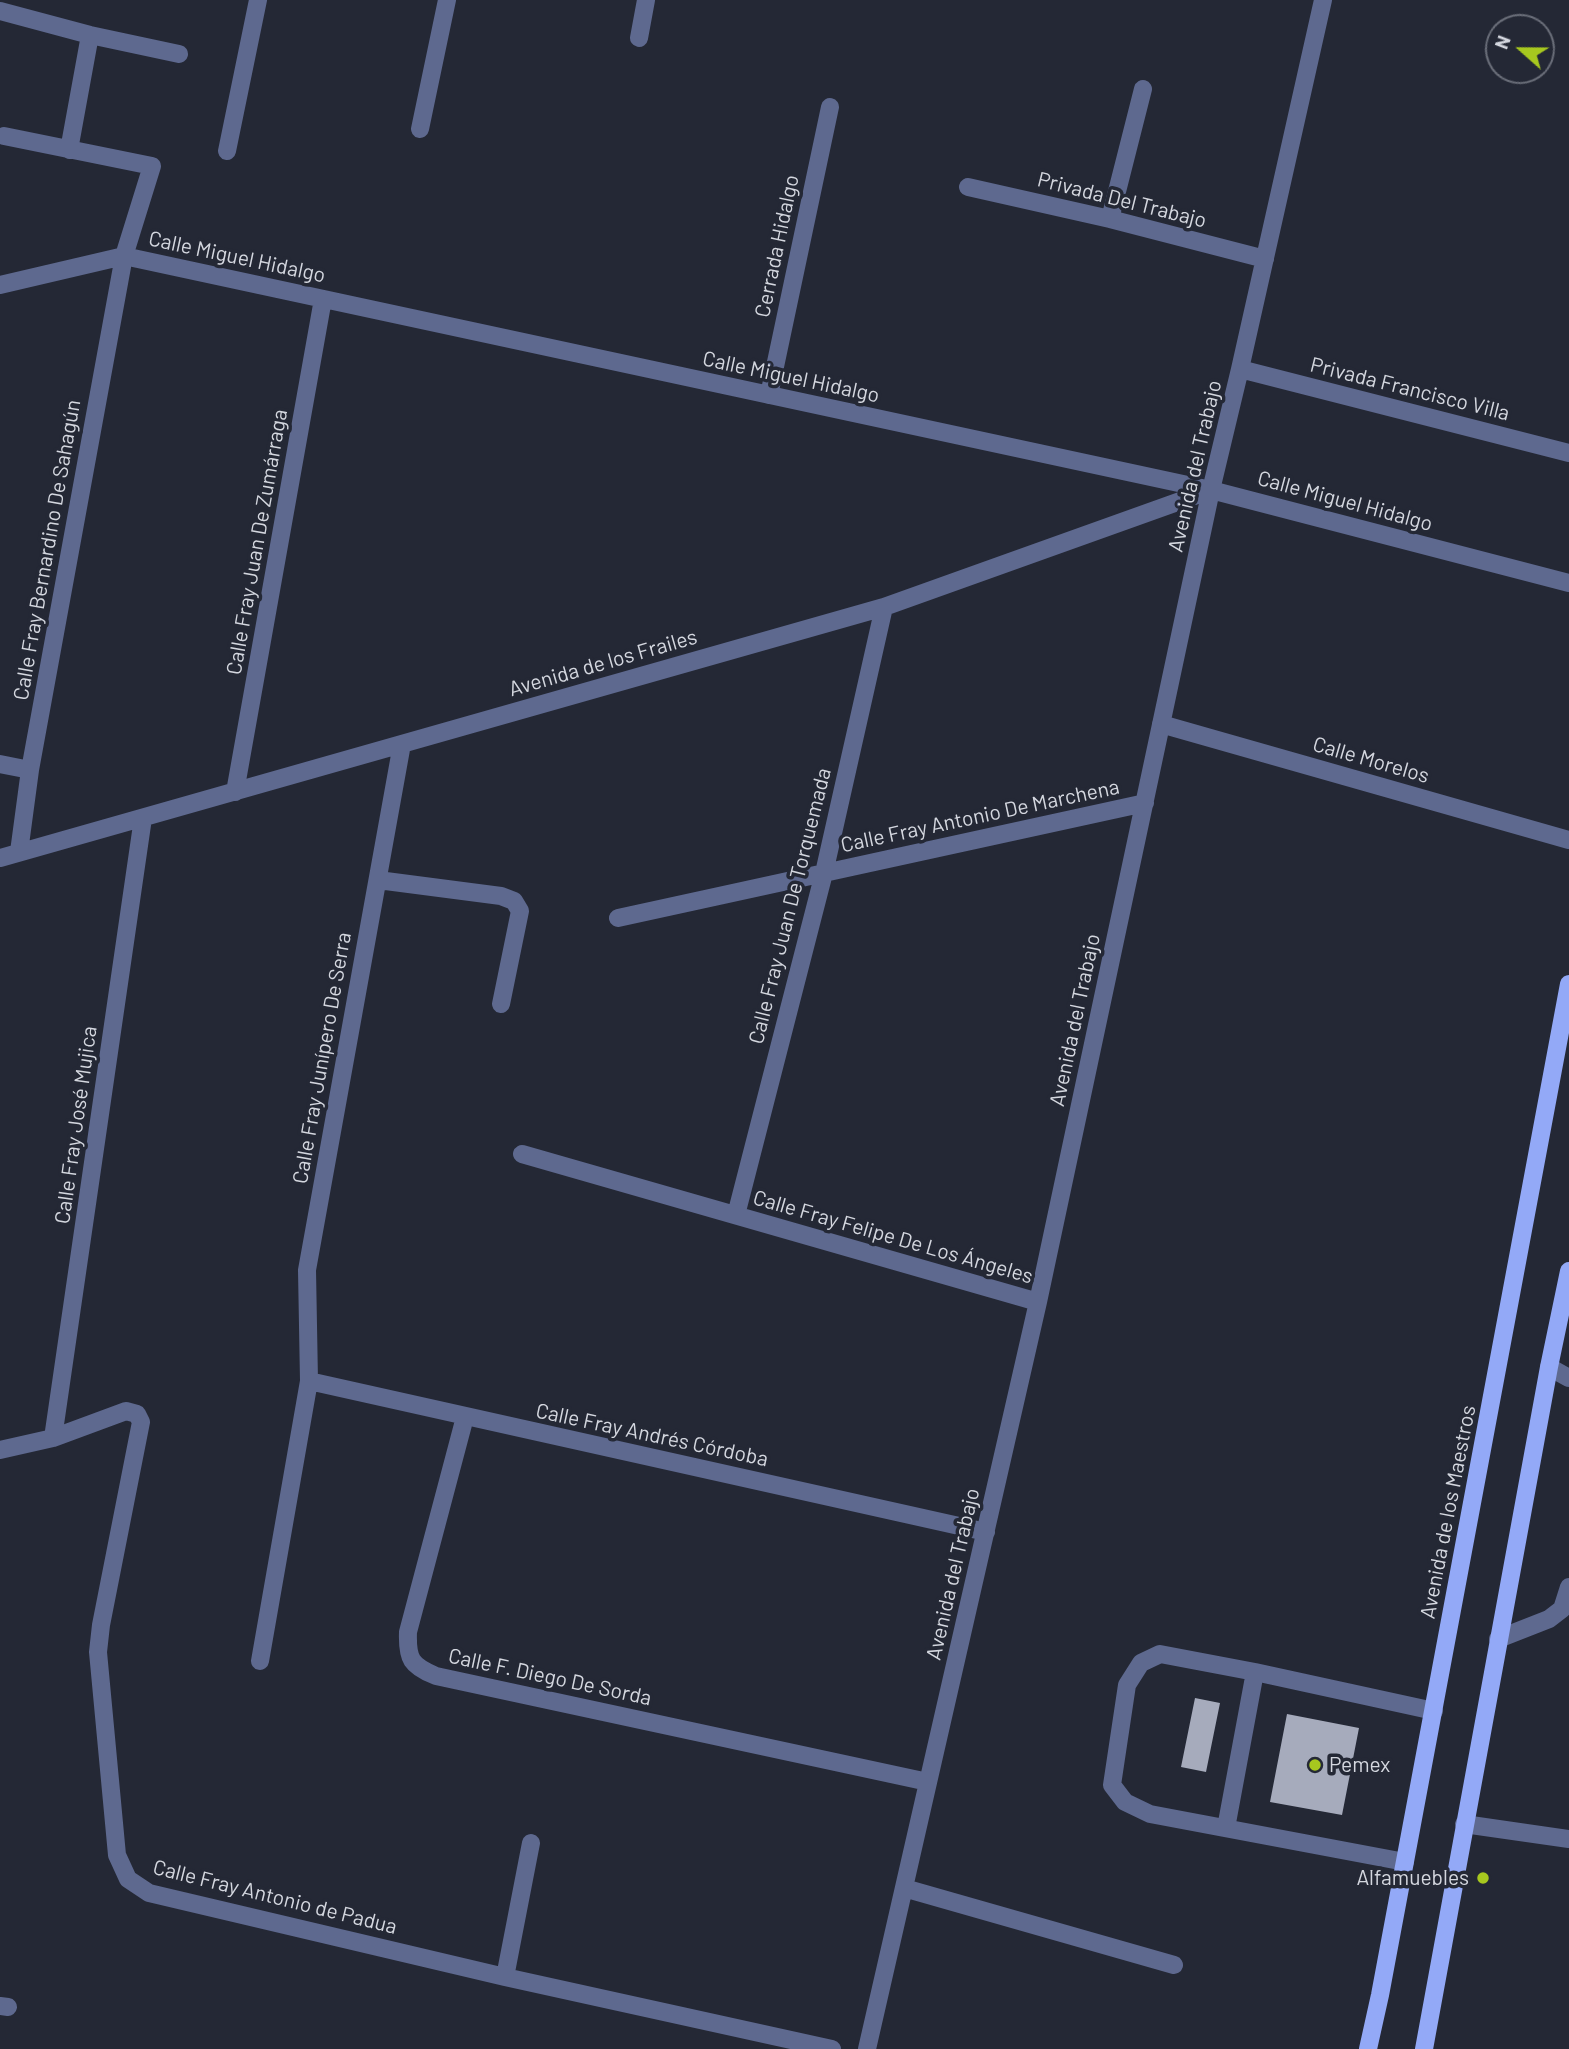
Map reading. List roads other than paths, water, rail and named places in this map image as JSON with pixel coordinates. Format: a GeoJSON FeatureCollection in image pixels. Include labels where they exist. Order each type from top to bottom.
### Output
{"type":"FeatureCollection","features":[{"type":"Feature","properties":{"kind":"main road","name":"Avenida de los Maestros"},"geometry":{"type":"LineString","coordinates":[[1368,2049],[1434,1712],[1569,984]]}},
{"type":"Feature","properties":{"kind":"main road"},"geometry":{"type":"LineString","coordinates":[[1424,2049],[1498,1639],[1569,1271]]}},
{"type":"Feature","properties":{"kind":"street"},"geometry":{"type":"LineString","coordinates":[[227,151],[258,0]]}},
{"type":"Feature","properties":{"kind":"street"},"geometry":{"type":"LineString","coordinates":[[420,130],[447,0]]}},
{"type":"Feature","properties":{"kind":"street"},"geometry":{"type":"LineString","coordinates":[[639,38],[646,0]]}},
{"type":"Feature","properties":{"kind":"street","name":"Avenida del Trabajo"},"geometry":{"type":"LineString","coordinates":[[867,2049],[1038,1302],[1211,490],[1323,0]]}},
{"type":"Feature","properties":{"kind":"street"},"geometry":{"type":"LineString","coordinates":[[0,11],[90,35],[179,54]]}},
{"type":"Feature","properties":{"kind":"street"},"geometry":{"type":"LineString","coordinates":[[4,136],[69,149],[90,35]]}},
{"type":"Feature","properties":{"kind":"street"},"geometry":{"type":"LineString","coordinates":[[1110,219],[1143,89]]}},
{"type":"Feature","properties":{"kind":"street","name":"Cerrada Hidalgo"},"geometry":{"type":"LineString","coordinates":[[769,395],[830,107]]}},
{"type":"Feature","properties":{"kind":"street","name":"Calle Fray Bernardino De Sahagún"},"geometry":{"type":"LineString","coordinates":[[19,852],[30,769],[124,256],[152,166],[69,149]]}},
{"type":"Feature","properties":{"kind":"street","name":"Privada Del Trabajo"},"geometry":{"type":"LineString","coordinates":[[968,187],[1110,219],[1265,259]]}},
{"type":"Feature","properties":{"kind":"street","name":"Calle Miguel Hidalgo"},"geometry":{"type":"LineString","coordinates":[[0,285],[124,256],[1211,490],[1569,583]]}},
{"type":"Feature","properties":{"kind":"street","name":"Calle Fray Juan De Zumárraga"},"geometry":{"type":"LineString","coordinates":[[235,792],[323,299]]}},
{"type":"Feature","properties":{"kind":"street","name":"Privada Francisco Villa"},"geometry":{"type":"LineString","coordinates":[[1240,369],[1569,453]]}},
{"type":"Feature","properties":{"kind":"street","name":"Avenida de los Frailes"},"geometry":{"type":"LineString","coordinates":[[0,858],[884,607],[1211,490]]}},
{"type":"Feature","properties":{"kind":"street","name":"Calle Fray Juan De Torquemada"},"geometry":{"type":"LineString","coordinates":[[736,1215],[824,873],[884,607]]}},
{"type":"Feature","properties":{"kind":"street","name":"Calle Morelos"},"geometry":{"type":"LineString","coordinates":[[1161,724],[1569,840]]}},
{"type":"Feature","properties":{"kind":"street","name":"Calle Fray Junípero De Serra"},"geometry":{"type":"LineString","coordinates":[[260,1661],[309,1381],[307,1270],[402,744]]}},
{"type":"Feature","properties":{"kind":"street"},"geometry":{"type":"LineString","coordinates":[[0,764],[30,769]]}},
{"type":"Feature","properties":{"kind":"street","name":"Calle Fray Antonio De Marchena"},"geometry":{"type":"LineString","coordinates":[[618,918],[1145,803]]}},
{"type":"Feature","properties":{"kind":"street","name":"Calle Fray José Mujica"},"geometry":{"type":"LineString","coordinates":[[52,1438],[144,818]]}},
{"type":"Feature","properties":{"kind":"street"},"geometry":{"type":"LineString","coordinates":[[378,880],[501,896],[514,901],[520,911],[501,1004]]}},
{"type":"Feature","properties":{"kind":"street","name":"Calle Fray Felipe De Los Ángeles"},"geometry":{"type":"LineString","coordinates":[[522,1154],[1038,1302]]}},
{"type":"Feature","properties":{"kind":"street"},"geometry":{"type":"LineString","coordinates":[[1549,1367],[1569,1378]]}},
{"type":"Feature","properties":{"kind":"street","name":"Calle Fray Andrés Córdoba"},"geometry":{"type":"LineString","coordinates":[[309,1381],[986,1532]]}},
{"type":"Feature","properties":{"kind":"street","name":"Calle Fray Antonio de Padua"},"geometry":{"type":"LineString","coordinates":[[52,1438],[126,1411],[137,1414],[141,1422],[98,1652],[117,1855],[128,1879],[149,1893],[505,1977],[832,2049]]}},
{"type":"Feature","properties":{"kind":"street","name":"Calle F. Diego De Sorda"},"geometry":{"type":"LineString","coordinates":[[465,1417],[408,1632],[412,1662],[421,1670],[436,1676],[928,1782]]}},
{"type":"Feature","properties":{"kind":"street"},"geometry":{"type":"LineString","coordinates":[[0,1450],[52,1438]]}},
{"type":"Feature","properties":{"kind":"street"},"geometry":{"type":"LineString","coordinates":[[1498,1639],[1549,1619],[1562,1609],[1569,1587]]}},
{"type":"Feature","properties":{"kind":"street"},"geometry":{"type":"LineString","coordinates":[[1405,1862],[1150,1814],[1125,1802],[1112,1785],[1127,1685],[1141,1663],[1160,1654],[1434,1712]]}},
{"type":"Feature","properties":{"kind":"street"},"geometry":{"type":"LineString","coordinates":[[1226,1828],[1255,1672]]}},
{"type":"Feature","properties":{"kind":"street"},"geometry":{"type":"LineString","coordinates":[[1464,1824],[1569,1839]]}},
{"type":"Feature","properties":{"kind":"street"},"geometry":{"type":"LineString","coordinates":[[505,1977],[531,1843]]}},
{"type":"Feature","properties":{"kind":"street"},"geometry":{"type":"LineString","coordinates":[[904,1888],[1174,1965]]}},
{"type":"Feature","properties":{"kind":"place","name":"Pemex"},"geometry":{"type":"Point","coordinates":[1315,1765]}},
{"type":"Feature","properties":{"kind":"place","name":"Alfamuebles"},"geometry":{"type":"Point","coordinates":[1483,1878]}}]}
